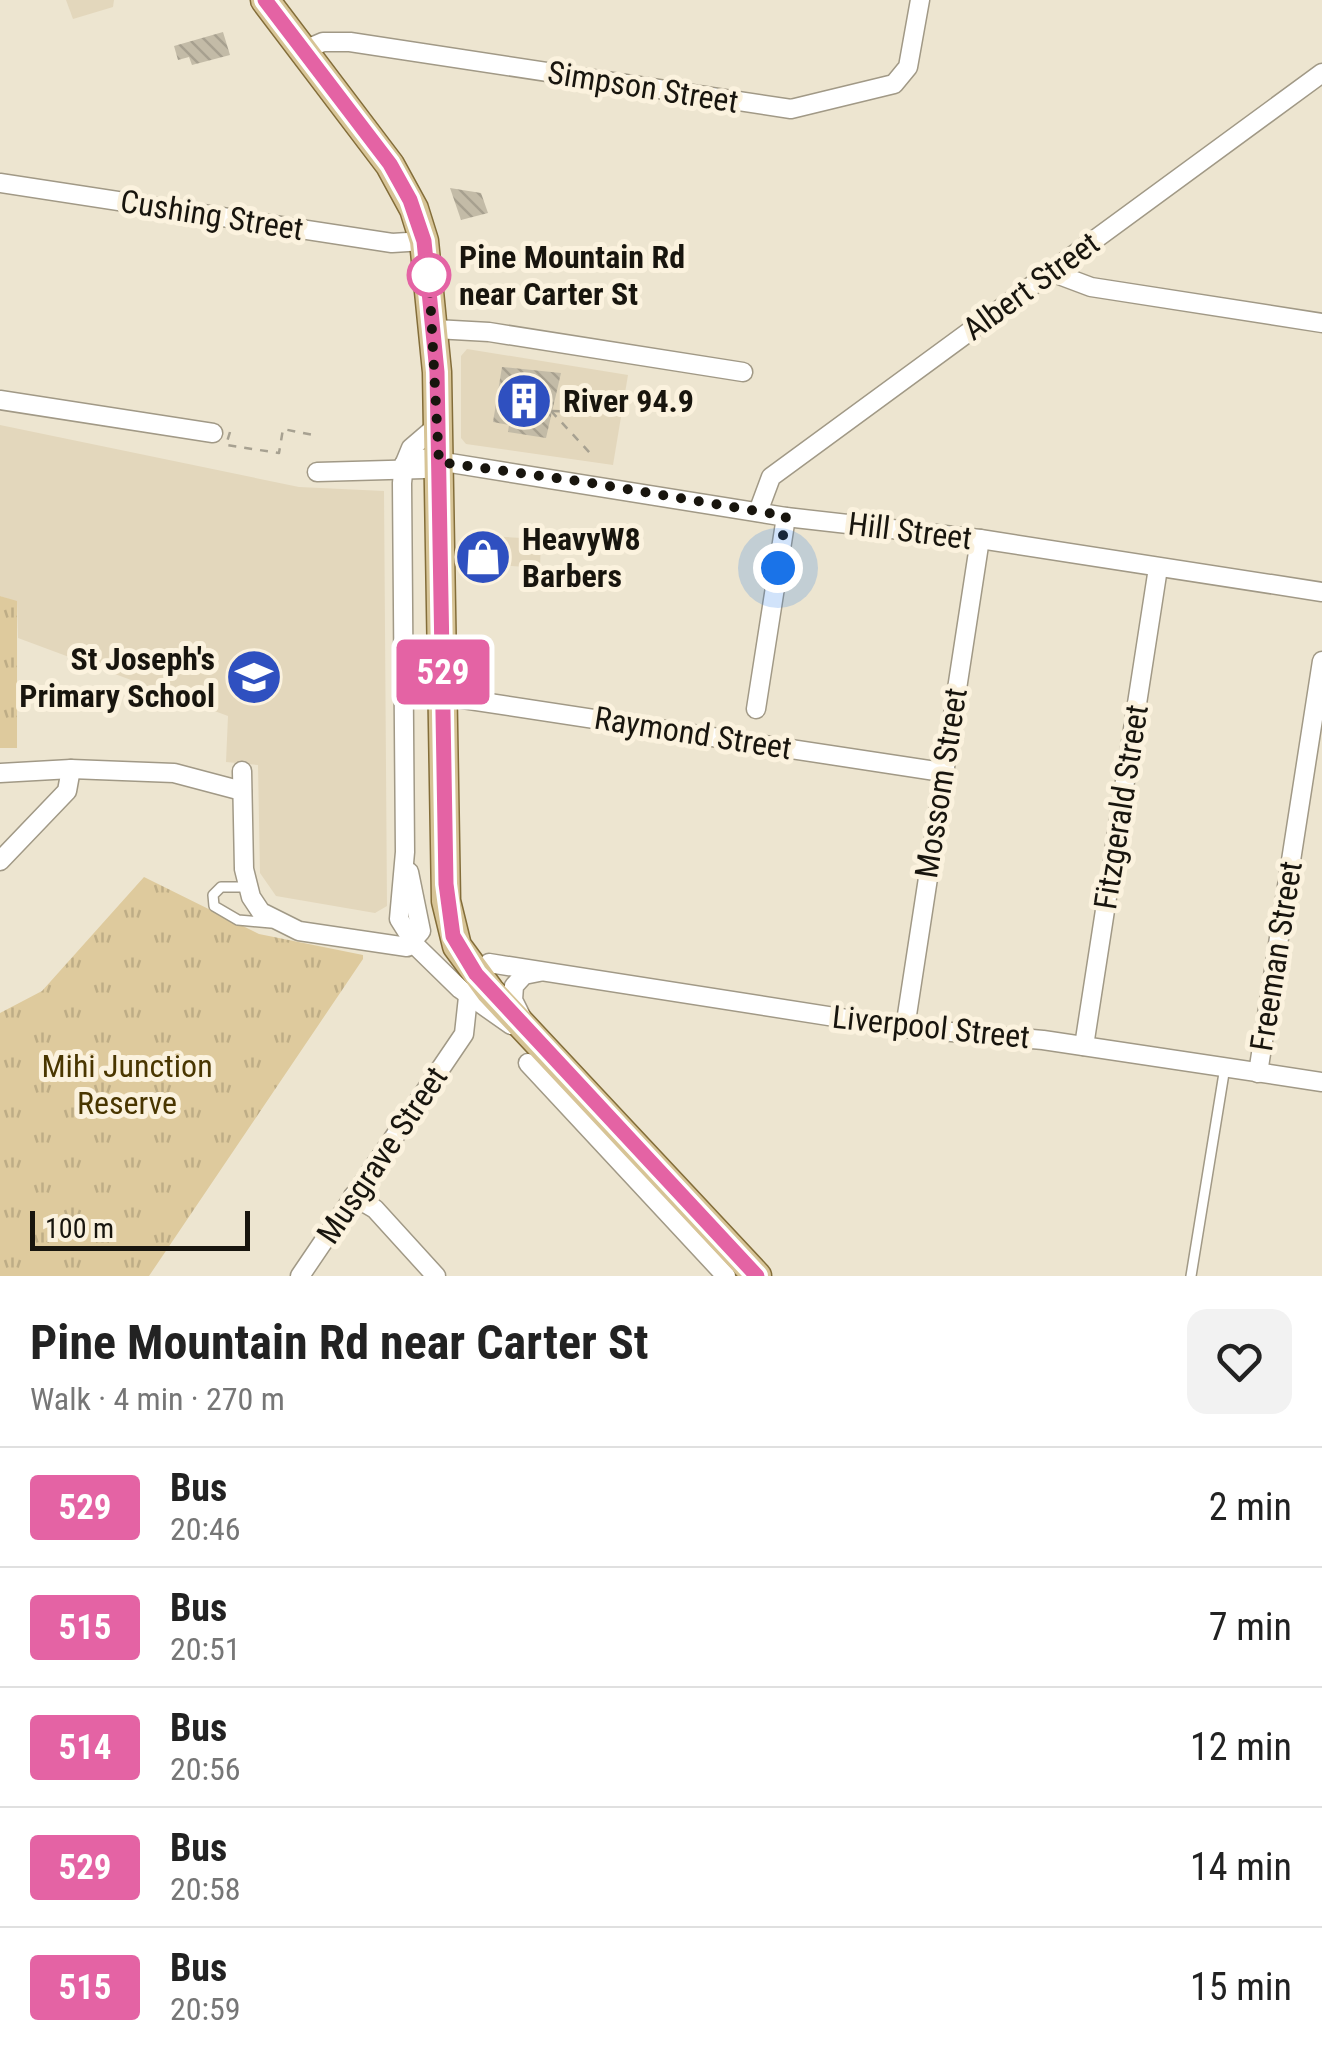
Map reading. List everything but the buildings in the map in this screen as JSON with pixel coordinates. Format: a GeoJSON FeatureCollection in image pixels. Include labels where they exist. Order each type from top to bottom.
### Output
{"type":"FeatureCollection","features":[{"type":"Feature","properties":{"kind":"main road"},"geometry":{"type":"LineString","coordinates":[[265,0],[390,164],[410,200],[424,241],[439,424],[446,901],[453,936],[465,960],[531,1050],[758,1276]]}},
{"type":"Feature","properties":{"kind":"street","name":"Simpson Street"},"geometry":{"type":"LineString","coordinates":[[302,50],[323,42],[350,42],[791,109],[894,84],[912,54],[920,0]]}},
{"type":"Feature","properties":{"kind":"street","name":"Albert Street"},"geometry":{"type":"LineString","coordinates":[[758,512],[771,477],[1322,73]]}},
{"type":"Feature","properties":{"kind":"street","name":"Cushing Street"},"geometry":{"type":"LineString","coordinates":[[0,183],[392,243],[424,241]]}},
{"type":"Feature","properties":{"kind":"street"},"geometry":{"type":"LineString","coordinates":[[1051,272],[1091,286],[1322,323]]}},
{"type":"Feature","properties":{"kind":"street"},"geometry":{"type":"LineString","coordinates":[[434,329],[489,332],[744,372]]}},
{"type":"Feature","properties":{"kind":"street"},"geometry":{"type":"LineString","coordinates":[[0,400],[214,433]]}},
{"type":"Feature","properties":{"kind":"street"},"geometry":{"type":"LineString","coordinates":[[369,941],[391,931],[404,909],[404,467],[410,448],[439,424]]}},
{"type":"Feature","properties":{"kind":"street","name":"Hill Street"},"geometry":{"type":"LineString","coordinates":[[317,472],[404,467],[408,459],[422,456],[439,462],[758,512],[980,539],[1322,592]]}},
{"type":"Feature","properties":{"kind":"street"},"geometry":{"type":"LineString","coordinates":[[756,709],[786,516]]}},
{"type":"Feature","properties":{"kind":"street","name":"Mossom Street"},"geometry":{"type":"LineString","coordinates":[[905,1028],[980,539]]}},
{"type":"Feature","properties":{"kind":"street","name":"Fitzgerald Street"},"geometry":{"type":"LineString","coordinates":[[1084,1046],[1158,568]]}},
{"type":"Feature","properties":{"kind":"street","name":"Freeman Street"},"geometry":{"type":"LineString","coordinates":[[1258,1073],[1322,661]]}},
{"type":"Feature","properties":{"kind":"street","name":"Raymond Street"},"geometry":{"type":"LineString","coordinates":[[444,696],[942,772]]}},
{"type":"Feature","properties":{"kind":"street"},"geometry":{"type":"LineString","coordinates":[[0,773],[71,769],[174,773],[242,792]]}},
{"type":"Feature","properties":{"kind":"street"},"geometry":{"type":"LineString","coordinates":[[0,861],[66,791],[71,769]]}},
{"type":"Feature","properties":{"kind":"street"},"geometry":{"type":"LineString","coordinates":[[242,770],[248,887],[260,912],[278,924],[400,948],[414,944],[421,932],[404,909]]}},
{"type":"Feature","properties":{"kind":"street"},"geometry":{"type":"LineString","coordinates":[[404,909],[446,901]]}},
{"type":"Feature","properties":{"kind":"street"},"geometry":{"type":"LineString","coordinates":[[414,944],[468,997],[505,1022],[726,1276]]}},
{"type":"Feature","properties":{"kind":"street","name":"Liverpool Street"},"geometry":{"type":"LineString","coordinates":[[489,964],[905,1028],[1084,1046],[1322,1082]]}},
{"type":"Feature","properties":{"kind":"street"},"geometry":{"type":"LineString","coordinates":[[531,1050],[512,993],[522,976],[539,972]]}},
{"type":"Feature","properties":{"kind":"street","name":"Musgrave Street"},"geometry":{"type":"LineString","coordinates":[[300,1276],[464,1034],[468,997]]}},
{"type":"Feature","properties":{"kind":"street","name":"Musgrave Street"},"geometry":{"type":"LineString","coordinates":[[464,1034],[488,1022],[505,1022]]}},
{"type":"Feature","properties":{"kind":"street"},"geometry":{"type":"LineString","coordinates":[[353,1196],[375,1209],[436,1276]]}},
{"type":"Feature","properties":{"kind":"lane"},"geometry":{"type":"LineString","coordinates":[[248,887],[222,887],[214,893],[214,906],[238,920],[278,924]]}},
{"type":"Feature","properties":{"kind":"lane"},"geometry":{"type":"LineString","coordinates":[[1191,1276],[1225,1067]]}},
{"type":"Feature","properties":{"kind":"path"},"geometry":{"type":"LineString","coordinates":[[590,452],[551,411],[596,413]]}},
{"type":"Feature","properties":{"kind":"path"},"geometry":{"type":"LineString","coordinates":[[234,449],[279,453],[283,429],[318,436]]}},
{"type":"Feature","properties":{"kind":"shaded area"},"geometry":{"type":"Polygon","coordinates":[[[66,0],[114,0],[113,7],[73,19],[66,0]]]}},
{"type":"Feature","properties":{"kind":"shaded area"},"geometry":{"type":"Polygon","coordinates":[[[467,349],[628,375],[613,465],[466,444],[461,438],[461,356],[467,349]]]}},
{"type":"Feature","properties":{"kind":"shaded area","name":"St Joseph's Primary School"},"geometry":{"type":"Polygon","coordinates":[[[0,425],[299,487],[384,491],[387,906],[375,913],[276,896],[260,873],[258,765],[226,762],[228,716],[18,638],[17,602],[0,596],[0,425]]]}},
{"type":"Feature","properties":{"kind":"shaded area"},"geometry":{"type":"Polygon","coordinates":[[[467,535],[541,539],[540,568],[467,563],[467,535]]]}},
{"type":"Feature","properties":{"kind":"green space"},"geometry":{"type":"Polygon","coordinates":[[[0,596],[17,601],[17,748],[0,748],[0,596]]]}},
{"type":"Feature","properties":{"kind":"green space","name":"Mihi Junction Reserve"},"geometry":{"type":"Polygon","coordinates":[[[144,877],[259,934],[363,955],[363,959],[149,1276],[0,1276],[0,1013],[42,991],[144,877]]]}},
{"type":"Feature","properties":{"kind":"bus line","name":"529"},"geometry":{"type":"LineString","coordinates":[[265,0],[390,164],[410,200],[424,241],[437,372],[446,884],[453,936],[465,960],[490,991],[757,1276]]}},
{"type":"Feature","properties":{"kind":"place","name":"Pine Mountain Rd near Carter St"},"geometry":{"type":"Point","coordinates":[429,275]}},
{"type":"Feature","properties":{"kind":"place","name":"River 94.9"},"geometry":{"type":"Point","coordinates":[524,401]}},
{"type":"Feature","properties":{"kind":"place","name":"HeavyW8 Barbers"},"geometry":{"type":"Point","coordinates":[483,557]}},
{"type":"Feature","properties":{"kind":"place","name":"St Joseph's Primary School"},"geometry":{"type":"Point","coordinates":[254,677]}},
{"type":"Feature","properties":{"kind":"route"},"geometry":{"type":"LineString","coordinates":[[429,275],[439,462],[786,516],[778,568]]}}]}
